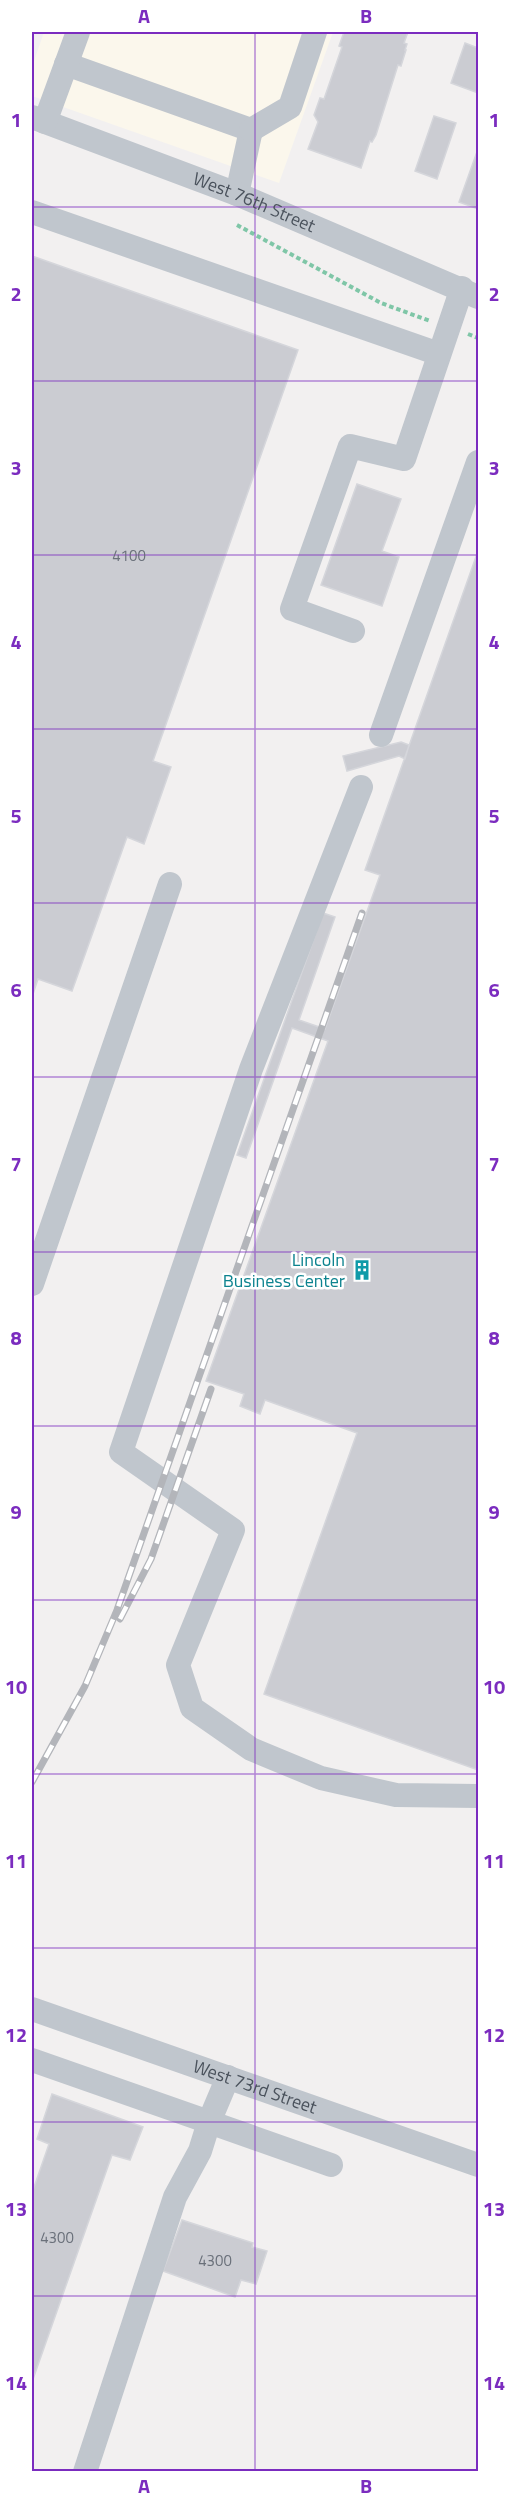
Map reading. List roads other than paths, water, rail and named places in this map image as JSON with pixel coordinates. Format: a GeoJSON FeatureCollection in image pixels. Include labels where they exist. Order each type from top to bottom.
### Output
{"type":"FeatureCollection","features":[{"type":"Feature","properties":{"kind":"street"},"geometry":{"type":"LineString","coordinates":[[38,119],[66,64],[78,32]]}},
{"type":"Feature","properties":{"kind":"street"},"geometry":{"type":"LineString","coordinates":[[237,194],[251,130],[290,107],[315,32]]}},
{"type":"Feature","properties":{"kind":"street"},"geometry":{"type":"LineString","coordinates":[[66,64],[251,130]]}},
{"type":"Feature","properties":{"kind":"street","name":"West 76th Street"},"geometry":{"type":"LineString","coordinates":[[38,119],[237,194],[474,294]]}},
{"type":"Feature","properties":{"kind":"street"},"geometry":{"type":"LineString","coordinates":[[32,212],[439,354]]}},
{"type":"Feature","properties":{"kind":"street"},"geometry":{"type":"LineString","coordinates":[[353,632],[292,609],[350,446],[404,459],[439,354],[474,294]]}},
{"type":"Feature","properties":{"kind":"street"},"geometry":{"type":"LineString","coordinates":[[381,735],[478,462]]}},
{"type":"Feature","properties":{"kind":"street"},"geometry":{"type":"LineString","coordinates":[[361,788],[251,1069],[121,1452],[233,1530],[178,1665],[192,1708],[251,1749],[321,1778],[396,1795],[478,1796]]}},
{"type":"Feature","properties":{"kind":"street"},"geometry":{"type":"LineString","coordinates":[[32,1284],[170,884]]}},
{"type":"Feature","properties":{"kind":"street","name":"West 73rd Street"},"geometry":{"type":"LineString","coordinates":[[32,2009],[478,2165]]}},
{"type":"Feature","properties":{"kind":"street"},"geometry":{"type":"LineString","coordinates":[[32,2060],[332,2165]]}},
{"type":"Feature","properties":{"kind":"street"},"geometry":{"type":"LineString","coordinates":[[85,2472],[175,2197],[200,2151],[209,2122],[228,2077]]}},
{"type":"Feature","properties":{"kind":"railway"},"geometry":{"type":"LineString","coordinates":[[32,1782],[85,1686],[117,1610],[362,913]]}},
{"type":"Feature","properties":{"kind":"railway"},"geometry":{"type":"LineString","coordinates":[[120,1619],[151,1559],[211,1389]]}},
{"type":"Feature","properties":{"kind":"place","name":"Lincoln Business Center"},"geometry":{"type":"Point","coordinates":[362,1270]}}]}
